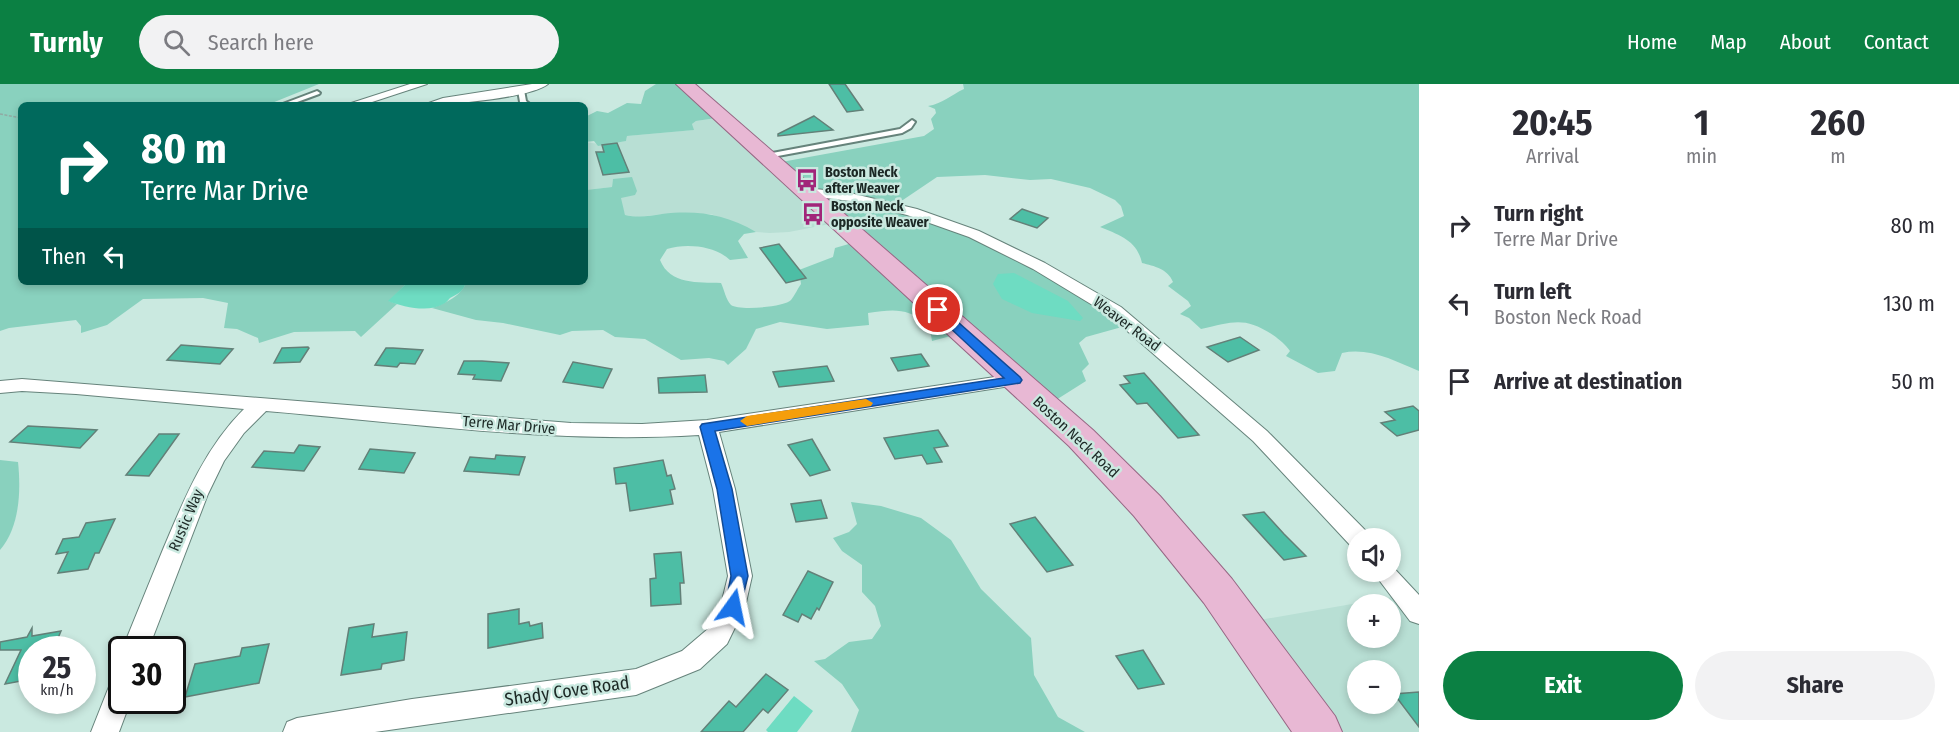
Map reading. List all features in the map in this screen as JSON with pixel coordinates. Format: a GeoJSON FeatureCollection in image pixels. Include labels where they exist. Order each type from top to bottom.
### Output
{"type":"FeatureCollection","features":[{"type":"Feature","properties":{"kind":"main road","name":"Boston Neck Road"},"geometry":{"type":"LineString","coordinates":[[685,84],[1082,438],[1147,506],[1218,591],[1319,732]]}},
{"type":"Feature","properties":{"kind":"street"},"geometry":{"type":"LineString","coordinates":[[361,102],[422,84]]}},
{"type":"Feature","properties":{"kind":"street"},"geometry":{"type":"LineString","coordinates":[[442,102],[521,90],[543,84]]}},
{"type":"Feature","properties":{"kind":"street","name":"Weaver Road"},"geometry":{"type":"LineString","coordinates":[[807,192],[850,197],[912,212],[974,234],[1039,266],[1115,311],[1260,436],[1348,528]]}},
{"type":"Feature","properties":{"kind":"street","name":"Terre Mar Drive"},"geometry":{"type":"LineString","coordinates":[[0,387],[22,385],[76,388],[571,430],[642,431],[707,427],[1015,380]]}},
{"type":"Feature","properties":{"kind":"street","name":"Rustic Way"},"geometry":{"type":"LineString","coordinates":[[141,636],[192,505],[215,458],[237,428],[260,405]]}},
{"type":"Feature","properties":{"kind":"street","name":"Shady Cove Road"},"geometry":{"type":"LineString","coordinates":[[297,732],[412,711],[636,682],[691,660],[718,636],[733,607],[740,576],[724,489],[707,427]]}},
{"type":"Feature","properties":{"kind":"street"},"geometry":{"type":"LineString","coordinates":[[1393,582],[1419,614]]}},
{"type":"Feature","properties":{"kind":"street"},"geometry":{"type":"LineString","coordinates":[[105,732],[112,714]]}},
{"type":"Feature","properties":{"kind":"lane"},"geometry":{"type":"LineString","coordinates":[[521,90],[523,102]]}},
{"type":"Feature","properties":{"kind":"lane"},"geometry":{"type":"LineString","coordinates":[[292,102],[317,93]]}},
{"type":"Feature","properties":{"kind":"lane"},"geometry":{"type":"LineString","coordinates":[[767,156],[902,131],[912,122]]}},
{"type":"Feature","properties":{"kind":"path"},"geometry":{"type":"LineString","coordinates":[[0,114],[18,117]]}},
{"type":"Feature","properties":{"kind":"shaded area"},"geometry":{"type":"Polygon","coordinates":[[[0,84],[319,84],[274,102],[18,102],[18,285],[405,285],[389,301],[397,304],[361,337],[355,331],[294,332],[259,343],[258,338],[237,329],[224,328],[228,303],[203,298],[143,299],[107,325],[81,333],[81,326],[76,320],[0,331],[0,84]]]}},
{"type":"Feature","properties":{"kind":"shaded area"},"geometry":{"type":"Polygon","coordinates":[[[656,84],[686,84],[723,117],[696,121],[692,124],[694,130],[627,136],[626,141],[598,146],[594,141],[588,142],[588,116],[597,111],[608,113],[627,103],[641,104],[645,91],[656,84]]]}},
{"type":"Feature","properties":{"kind":"shaded area"},"geometry":{"type":"Polygon","coordinates":[[[963,84],[1419,84],[1419,371],[1372,353],[1352,352],[1342,353],[1335,371],[1318,373],[1286,356],[1290,351],[1284,344],[1254,325],[1238,322],[1201,329],[1189,318],[1180,314],[1191,306],[1188,301],[1168,286],[1173,282],[1168,274],[1142,263],[1140,255],[1132,244],[1100,227],[1124,216],[1121,206],[1115,200],[1090,188],[1051,179],[1030,180],[985,175],[937,177],[894,206],[976,235],[1129,325],[1086,337],[1079,343],[1089,364],[1082,371],[1086,381],[1048,405],[962,333],[932,341],[929,324],[907,312],[868,313],[869,325],[827,329],[780,322],[756,329],[746,349],[728,365],[724,361],[709,358],[681,360],[645,339],[615,337],[603,330],[572,331],[560,335],[476,320],[432,308],[457,295],[465,285],[588,285],[588,190],[612,187],[613,179],[632,177],[637,191],[635,195],[621,198],[625,215],[639,217],[699,213],[722,217],[756,232],[744,234],[738,241],[748,258],[730,260],[709,249],[692,246],[667,249],[660,260],[671,274],[694,282],[721,283],[729,303],[736,307],[780,305],[791,300],[801,284],[799,270],[833,257],[835,248],[859,241],[776,163],[924,136],[934,129],[931,119],[936,113],[935,109],[928,106],[964,89],[963,84]]]}},
{"type":"Feature","properties":{"kind":"shaded area"},"geometry":{"type":"Polygon","coordinates":[[[723,117],[840,222],[789,232],[770,233],[756,232],[711,214],[665,214],[637,217],[625,215],[613,180],[612,187],[588,190],[588,142],[599,144],[626,141],[627,136],[693,130],[692,124],[696,121],[723,117]]]}},
{"type":"Feature","properties":{"kind":"shaded area"},"geometry":{"type":"Polygon","coordinates":[[[1014,273],[1068,301],[1083,318],[1080,321],[1032,313],[1002,299],[993,284],[998,274],[1014,273]]]}},
{"type":"Feature","properties":{"kind":"shaded area"},"geometry":{"type":"Polygon","coordinates":[[[405,285],[465,285],[460,292],[437,307],[416,308],[388,301],[405,285]]]}},
{"type":"Feature","properties":{"kind":"shaded area"},"geometry":{"type":"Polygon","coordinates":[[[0,460],[18,462],[19,484],[18,508],[12,530],[0,550],[0,460]]]}},
{"type":"Feature","properties":{"kind":"shaded area"},"geometry":{"type":"Polygon","coordinates":[[[851,502],[881,506],[921,518],[951,540],[981,589],[1031,638],[1034,675],[1058,717],[1085,732],[851,732],[859,710],[842,684],[814,661],[825,659],[849,642],[872,639],[881,626],[875,606],[862,592],[862,565],[842,551],[833,538],[849,532],[857,524],[851,502]]]}},
{"type":"Feature","properties":{"kind":"shaded area"},"geometry":{"type":"Polygon","coordinates":[[[1404,595],[1419,611],[1419,732],[1319,732],[1248,622],[1347,605],[1347,648],[1401,648],[1401,596],[1404,595]]]}},
{"type":"Feature","properties":{"kind":"shaded area"},"geometry":{"type":"Polygon","coordinates":[[[794,696],[813,711],[797,732],[768,732],[766,730],[794,696]]]}},
{"type":"Feature","properties":{"kind":"building"},"geometry":{"type":"Polygon","coordinates":[[[829,84],[845,84],[863,110],[847,112],[829,84]]]}},
{"type":"Feature","properties":{"kind":"building"},"geometry":{"type":"Polygon","coordinates":[[[814,116],[833,130],[778,136],[778,134],[814,116]]]}},
{"type":"Feature","properties":{"kind":"building"},"geometry":{"type":"Polygon","coordinates":[[[617,143],[629,172],[603,175],[596,152],[604,152],[602,145],[617,143]]]}},
{"type":"Feature","properties":{"kind":"building"},"geometry":{"type":"Polygon","coordinates":[[[1022,209],[1048,218],[1037,228],[1010,219],[1022,209]]]}},
{"type":"Feature","properties":{"kind":"building"},"geometry":{"type":"Polygon","coordinates":[[[779,244],[806,278],[786,283],[760,248],[779,244]]]}},
{"type":"Feature","properties":{"kind":"building"},"geometry":{"type":"Polygon","coordinates":[[[1240,337],[1259,350],[1228,362],[1207,347],[1240,337]]]}},
{"type":"Feature","properties":{"kind":"building"},"geometry":{"type":"Polygon","coordinates":[[[181,345],[233,349],[220,364],[167,360],[181,345]]]}},
{"type":"Feature","properties":{"kind":"building"},"geometry":{"type":"Polygon","coordinates":[[[282,348],[309,348],[300,362],[274,363],[282,348]]]}},
{"type":"Feature","properties":{"kind":"building"},"geometry":{"type":"Polygon","coordinates":[[[386,348],[423,350],[415,364],[400,363],[397,367],[375,365],[386,348]]]}},
{"type":"Feature","properties":{"kind":"building"},"geometry":{"type":"Polygon","coordinates":[[[921,354],[929,366],[898,371],[891,358],[921,354]]]}},
{"type":"Feature","properties":{"kind":"building"},"geometry":{"type":"Polygon","coordinates":[[[464,361],[509,363],[501,381],[473,379],[475,375],[458,374],[464,361]]]}},
{"type":"Feature","properties":{"kind":"building"},"geometry":{"type":"Polygon","coordinates":[[[573,362],[612,369],[603,388],[563,382],[573,362]]]}},
{"type":"Feature","properties":{"kind":"building"},"geometry":{"type":"Polygon","coordinates":[[[827,366],[834,381],[779,387],[773,372],[827,366]]]}},
{"type":"Feature","properties":{"kind":"building"},"geometry":{"type":"Polygon","coordinates":[[[1144,373],[1199,435],[1178,438],[1147,403],[1137,404],[1120,385],[1130,383],[1124,376],[1144,373]]]}},
{"type":"Feature","properties":{"kind":"building"},"geometry":{"type":"Polygon","coordinates":[[[705,375],[707,392],[659,393],[658,378],[705,375]]]}},
{"type":"Feature","properties":{"kind":"building"},"geometry":{"type":"Polygon","coordinates":[[[1413,406],[1419,411],[1419,430],[1397,436],[1381,423],[1395,420],[1385,412],[1413,406]]]}},
{"type":"Feature","properties":{"kind":"building"},"geometry":{"type":"Polygon","coordinates":[[[28,426],[97,430],[80,448],[10,442],[28,426]]]}},
{"type":"Feature","properties":{"kind":"building"},"geometry":{"type":"Polygon","coordinates":[[[938,430],[948,446],[934,448],[942,462],[927,464],[922,455],[895,459],[884,438],[938,430]]]}},
{"type":"Feature","properties":{"kind":"building"},"geometry":{"type":"Polygon","coordinates":[[[159,434],[179,434],[149,476],[126,475],[159,434]]]}},
{"type":"Feature","properties":{"kind":"building"},"geometry":{"type":"Polygon","coordinates":[[[812,439],[830,470],[810,476],[788,445],[812,439]]]}},
{"type":"Feature","properties":{"kind":"building"},"geometry":{"type":"Polygon","coordinates":[[[299,445],[320,447],[304,471],[252,467],[264,451],[294,453],[299,445]]]}},
{"type":"Feature","properties":{"kind":"building"},"geometry":{"type":"Polygon","coordinates":[[[370,449],[415,453],[404,473],[359,469],[370,449]]]}},
{"type":"Feature","properties":{"kind":"building"},"geometry":{"type":"Polygon","coordinates":[[[496,455],[525,457],[519,475],[464,471],[470,457],[495,459],[496,455]]]}},
{"type":"Feature","properties":{"kind":"building"},"geometry":{"type":"Polygon","coordinates":[[[663,460],[667,476],[671,475],[675,489],[670,490],[673,504],[630,511],[626,483],[616,484],[614,468],[663,460]]]}},
{"type":"Feature","properties":{"kind":"building"},"geometry":{"type":"Polygon","coordinates":[[[821,500],[827,518],[796,522],[791,504],[821,500]]]}},
{"type":"Feature","properties":{"kind":"building"},"geometry":{"type":"Polygon","coordinates":[[[1264,512],[1306,556],[1284,560],[1243,515],[1264,512]]]}},
{"type":"Feature","properties":{"kind":"building"},"geometry":{"type":"Polygon","coordinates":[[[1035,517],[1073,565],[1047,572],[1010,524],[1035,517]]]}},
{"type":"Feature","properties":{"kind":"building"},"geometry":{"type":"Polygon","coordinates":[[[115,519],[99,553],[95,553],[88,569],[58,573],[68,552],[56,554],[63,539],[79,537],[86,523],[115,519]]]}},
{"type":"Feature","properties":{"kind":"building"},"geometry":{"type":"Polygon","coordinates":[[[681,552],[684,583],[680,583],[681,604],[651,606],[650,579],[656,578],[654,554],[681,552]]]}},
{"type":"Feature","properties":{"kind":"building"},"geometry":{"type":"Polygon","coordinates":[[[808,571],[833,582],[819,610],[817,608],[811,619],[802,614],[798,622],[783,615],[808,571]]]}},
{"type":"Feature","properties":{"kind":"building"},"geometry":{"type":"Polygon","coordinates":[[[519,609],[519,624],[529,622],[530,626],[542,623],[543,638],[488,648],[488,614],[519,609]]]}},
{"type":"Feature","properties":{"kind":"building"},"geometry":{"type":"Polygon","coordinates":[[[374,624],[372,637],[407,632],[404,660],[382,664],[381,669],[341,675],[349,628],[374,624]]]}},
{"type":"Feature","properties":{"kind":"building"},"geometry":{"type":"Polygon","coordinates":[[[61,631],[59,636],[32,636],[61,631]]]}},
{"type":"Feature","properties":{"kind":"building"},"geometry":{"type":"Polygon","coordinates":[[[18,639],[18,650],[0,650],[0,642],[18,639]]]}},
{"type":"Feature","properties":{"kind":"building"},"geometry":{"type":"Polygon","coordinates":[[[269,644],[259,683],[186,697],[195,664],[240,656],[242,648],[269,644]]]}},
{"type":"Feature","properties":{"kind":"building"},"geometry":{"type":"Polygon","coordinates":[[[1143,650],[1164,684],[1138,689],[1116,656],[1143,650]]]}},
{"type":"Feature","properties":{"kind":"building"},"geometry":{"type":"Polygon","coordinates":[[[18,656],[18,682],[5,684],[18,656]]]}},
{"type":"Feature","properties":{"kind":"building"},"geometry":{"type":"Polygon","coordinates":[[[766,674],[788,690],[768,713],[763,709],[743,732],[701,732],[729,701],[736,707],[766,674]]]}},
{"type":"Feature","properties":{"kind":"building"},"geometry":{"type":"Polygon","coordinates":[[[1419,692],[1419,727],[1401,703],[1401,693],[1419,692]]]}},
{"type":"Feature","properties":{"kind":"slow traffic"},"geometry":{"type":"LineString","coordinates":[[747,421],[866,403]]}},
{"type":"Feature","properties":{"kind":"place","name":"Boston Neck after Weaver"},"geometry":{"type":"Point","coordinates":[807,180]}},
{"type":"Feature","properties":{"kind":"place","name":"Boston Neck opposite Weaver"},"geometry":{"type":"Point","coordinates":[813,214]}},
{"type":"Feature","properties":{"kind":"route"},"geometry":{"type":"LineString","coordinates":[[733,607],[740,576],[724,489],[707,427],[1015,380],[938,310]]}}]}
